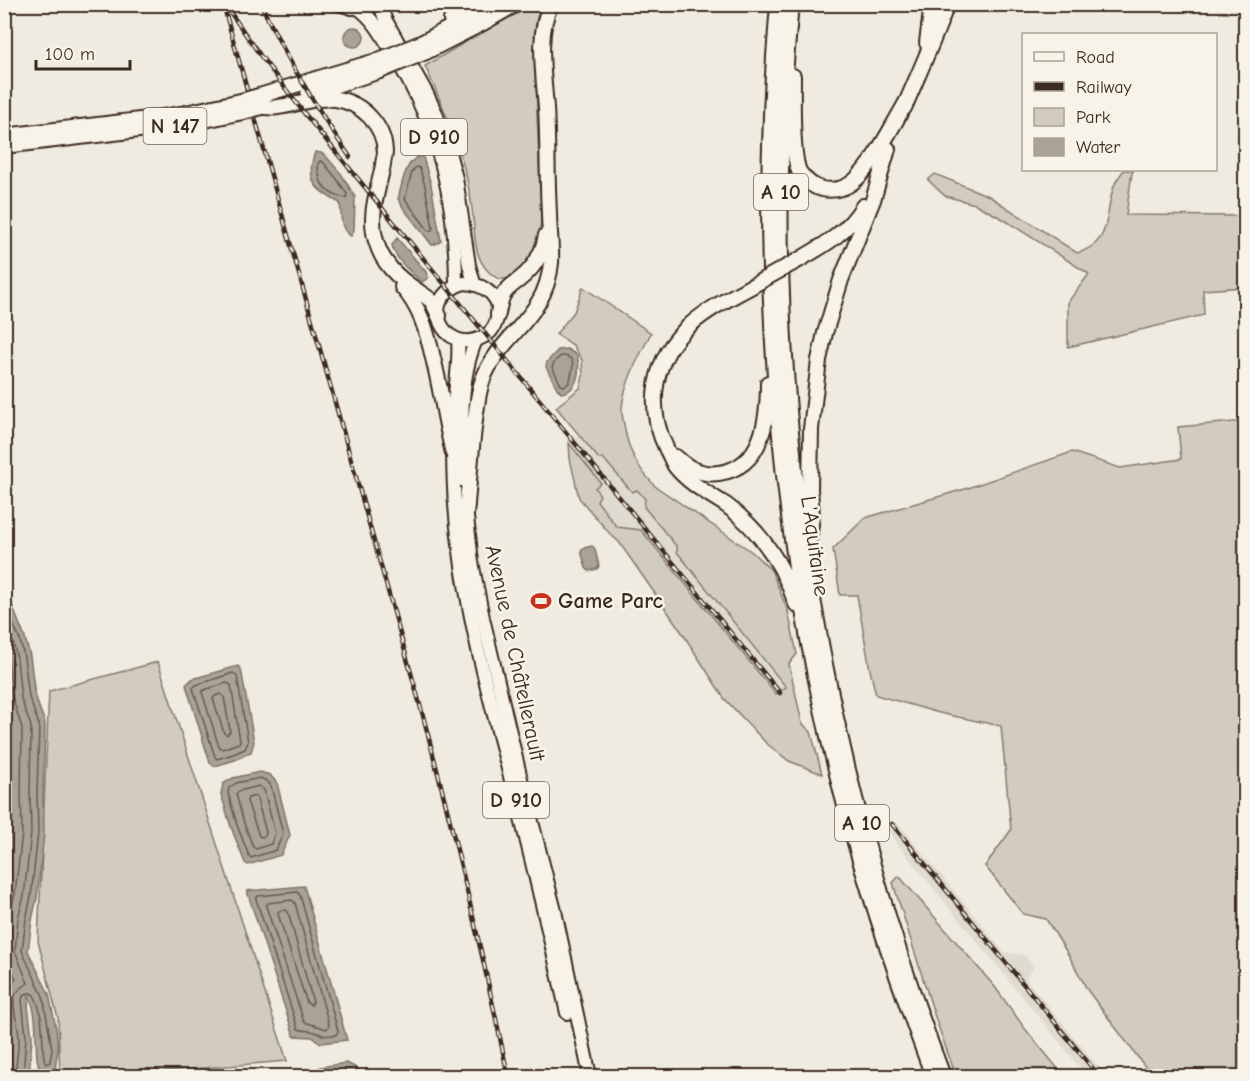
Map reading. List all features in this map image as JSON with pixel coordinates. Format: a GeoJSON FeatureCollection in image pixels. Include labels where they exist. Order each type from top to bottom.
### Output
{"type":"FeatureCollection","features":[{"type":"Feature","properties":{"kind":"highway","name":"N 147"},"geometry":{"type":"LineString","coordinates":[[423,45],[431,33],[458,16],[471,4]]}},
{"type":"Feature","properties":{"kind":"highway","name":"N 147"},"geometry":{"type":"LineString","coordinates":[[4,146],[181,114],[262,103],[342,84],[423,45],[495,4]]}},
{"type":"Feature","properties":{"kind":"highway","name":"N 147"},"geometry":{"type":"LineString","coordinates":[[423,45],[483,23],[516,4]]}},
{"type":"Feature","properties":{"kind":"highway"},"geometry":{"type":"LineString","coordinates":[[466,515],[480,389],[491,363],[533,312],[546,287],[551,263],[542,46],[546,15],[551,4]]}},
{"type":"Feature","properties":{"kind":"highway","name":"L'Aquitaine"},"geometry":{"type":"LineString","coordinates":[[778,4],[772,107],[770,204],[772,304],[779,422],[791,532],[810,646],[831,747],[857,849],[895,972],[933,1077]]}},
{"type":"Feature","properties":{"kind":"highway","name":"L'Aquitaine"},"geometry":{"type":"LineString","coordinates":[[791,4],[783,108],[781,257],[789,410],[807,563],[828,679],[853,791],[895,937],[943,1077]]}},
{"type":"Feature","properties":{"kind":"highway"},"geometry":{"type":"LineString","coordinates":[[797,4],[794,44],[796,164],[799,172],[808,182],[820,188],[834,190],[854,181],[866,168],[907,101]]}},
{"type":"Feature","properties":{"kind":"highway"},"geometry":{"type":"LineString","coordinates":[[925,57],[932,4]]}},
{"type":"Feature","properties":{"kind":"highway"},"geometry":{"type":"LineString","coordinates":[[810,646],[787,579],[767,544],[740,516],[693,483],[675,466],[658,428],[654,403],[655,386],[665,357],[684,331],[697,320],[724,301],[837,237],[852,222],[868,198],[925,57],[933,44],[947,4]]}},
{"type":"Feature","properties":{"kind":"highway"},"geometry":{"type":"LineString","coordinates":[[262,103],[279,107],[323,98],[338,99],[361,108],[371,116],[382,138],[385,152],[373,212],[373,227],[380,255],[395,274],[429,299],[439,316]]}},
{"type":"Feature","properties":{"kind":"highway","name":"N 147"},"geometry":{"type":"LineString","coordinates":[[4,136],[99,130]]}},
{"type":"Feature","properties":{"kind":"highway"},"geometry":{"type":"LineString","coordinates":[[807,563],[812,516],[811,429],[819,360],[838,288],[873,200],[888,149]]}},
{"type":"Feature","properties":{"kind":"highway"},"geometry":{"type":"LineString","coordinates":[[666,448],[687,466],[701,472],[715,473],[730,470],[743,463],[755,450],[760,440],[766,420],[768,393],[767,289],[770,204]]}},
{"type":"Feature","properties":{"kind":"highway"},"geometry":{"type":"LineString","coordinates":[[498,314],[501,298],[528,273],[539,256],[545,240],[549,215]]}},
{"type":"Feature","properties":{"kind":"highway"},"geometry":{"type":"LineString","coordinates":[[395,274],[399,283],[415,303],[427,331],[453,453]]}},
{"type":"Feature","properties":{"kind":"main road"},"geometry":{"type":"LineString","coordinates":[[339,4],[347,8],[362,6]]}},
{"type":"Feature","properties":{"kind":"main road","name":"D 910"},"geometry":{"type":"LineString","coordinates":[[380,4],[385,19],[436,113],[456,178],[474,284]]}},
{"type":"Feature","properties":{"kind":"main road","name":"D 910"},"geometry":{"type":"LineString","coordinates":[[362,6],[402,69],[423,110],[439,151],[452,209],[456,285]]}},
{"type":"Feature","properties":{"kind":"main road"},"geometry":{"type":"LineString","coordinates":[[474,284],[486,288],[491,293],[498,306],[498,314],[492,330],[485,336],[467,342],[452,337],[446,331],[441,323],[438,304],[442,296],[456,285],[474,284]]}},
{"type":"Feature","properties":{"kind":"main road","name":"Avenue de Châtellerault"},"geometry":{"type":"LineString","coordinates":[[458,340],[453,453],[458,541],[469,609],[535,873],[582,1077]]}},
{"type":"Feature","properties":{"kind":"main road","name":"Avenue de Châtellerault"},"geometry":{"type":"LineString","coordinates":[[476,340],[470,358],[464,400],[463,436],[466,515],[476,585],[517,766],[555,910],[590,1077]]}},
{"type":"Feature","properties":{"kind":"shaded area"},"geometry":{"type":"Polygon","coordinates":[[[578,435],[599,458],[603,458],[632,492],[637,490],[645,499],[644,507],[678,547],[677,552],[786,687],[776,695],[641,530],[618,527],[597,501],[595,488],[601,482],[569,443],[578,435]]]}},
{"type":"Feature","properties":{"kind":"shaded area"},"geometry":{"type":"Polygon","coordinates":[[[896,822],[1004,952],[1024,955],[1034,967],[1026,979],[1106,1076],[1087,1076],[894,840],[887,829],[896,822]]]}},
{"type":"Feature","properties":{"kind":"green space"},"geometry":{"type":"Polygon","coordinates":[[[534,5],[545,5],[539,36],[537,69],[541,223],[537,244],[528,261],[512,276],[500,279],[492,275],[480,260],[461,158],[449,121],[425,66],[491,27],[534,5]]]}},
{"type":"Feature","properties":{"kind":"green space"},"geometry":{"type":"Polygon","coordinates":[[[1123,171],[1133,171],[1126,215],[1245,216],[1245,287],[1203,290],[1204,315],[1068,347],[1068,302],[1089,274],[1003,219],[975,204],[945,196],[928,180],[935,174],[989,196],[1077,253],[1089,248],[1102,235],[1117,180],[1123,171]]]}},
{"type":"Feature","properties":{"kind":"green space"},"geometry":{"type":"Polygon","coordinates":[[[583,287],[651,333],[629,378],[622,407],[627,438],[640,467],[655,486],[752,552],[771,570],[788,611],[797,654],[789,664],[802,723],[811,732],[822,774],[789,761],[766,743],[724,698],[619,542],[579,498],[570,459],[569,443],[601,483],[595,488],[600,495],[597,501],[617,527],[641,530],[776,694],[786,687],[677,552],[677,547],[644,507],[645,499],[637,490],[632,492],[603,458],[599,459],[556,407],[580,388],[583,376],[582,360],[573,345],[556,334],[574,312],[583,287]]]}},
{"type":"Feature","properties":{"kind":"green space"},"geometry":{"type":"Polygon","coordinates":[[[1245,421],[1245,1076],[1152,1076],[1088,991],[1046,919],[1023,914],[985,866],[1011,830],[1001,726],[939,713],[876,695],[857,595],[840,595],[833,549],[865,518],[965,489],[1072,452],[1120,468],[1181,459],[1178,427],[1245,421]]]}},
{"type":"Feature","properties":{"kind":"green space"},"geometry":{"type":"Polygon","coordinates":[[[158,662],[287,1061],[108,1076],[60,1076],[58,1018],[38,941],[49,691],[158,662]]]}},
{"type":"Feature","properties":{"kind":"green space"},"geometry":{"type":"Polygon","coordinates":[[[899,876],[995,987],[1026,1030],[1064,1076],[956,1076],[893,883],[899,876]]]}},
{"type":"Feature","properties":{"kind":"water"},"geometry":{"type":"Polygon","coordinates":[[[354,27],[361,30],[364,37],[361,44],[354,47],[347,44],[344,37],[347,30],[354,27]]]}},
{"type":"Feature","properties":{"kind":"water"},"geometry":{"type":"Polygon","coordinates":[[[315,152],[325,155],[342,175],[355,197],[354,230],[351,236],[344,230],[340,203],[324,194],[314,184],[311,170],[315,152]]]}},
{"type":"Feature","properties":{"kind":"water"},"geometry":{"type":"Polygon","coordinates":[[[420,156],[423,157],[431,185],[441,241],[432,245],[398,199],[407,168],[420,156]]]}},
{"type":"Feature","properties":{"kind":"water"},"geometry":{"type":"Polygon","coordinates":[[[397,238],[426,272],[428,278],[422,282],[396,256],[392,245],[397,238]]]}},
{"type":"Feature","properties":{"kind":"water"},"geometry":{"type":"Polygon","coordinates":[[[567,349],[577,355],[579,367],[575,384],[567,392],[561,393],[546,367],[547,362],[558,350],[567,349]]]}},
{"type":"Feature","properties":{"kind":"water"},"geometry":{"type":"Polygon","coordinates":[[[592,546],[595,549],[599,566],[589,571],[581,551],[592,546]]]}},
{"type":"Feature","properties":{"kind":"water"},"geometry":{"type":"Polygon","coordinates":[[[4,585],[25,638],[30,656],[35,696],[45,723],[44,833],[28,951],[49,994],[58,1050],[55,1076],[40,1076],[35,1018],[29,996],[32,1037],[29,1076],[5,1076],[4,834],[7,797],[4,732],[4,585]]]}},
{"type":"Feature","properties":{"kind":"water"},"geometry":{"type":"Polygon","coordinates":[[[238,666],[241,669],[254,742],[251,752],[215,766],[210,763],[186,685],[192,679],[238,666]]]}},
{"type":"Feature","properties":{"kind":"water"},"geometry":{"type":"Polygon","coordinates":[[[260,772],[270,775],[277,783],[290,835],[281,855],[248,865],[245,863],[231,827],[221,794],[223,784],[233,778],[260,772]]]}},
{"type":"Feature","properties":{"kind":"water"},"geometry":{"type":"Polygon","coordinates":[[[304,886],[347,1040],[321,1043],[312,1037],[294,1036],[247,891],[304,886]]]}},
{"type":"Feature","properties":{"kind":"water"},"geometry":{"type":"Polygon","coordinates":[[[346,1063],[355,1067],[362,1076],[323,1076],[320,1067],[346,1063]]]}},
{"type":"Feature","properties":{"kind":"railway"},"geometry":{"type":"LineString","coordinates":[[223,4],[422,712],[468,894],[508,1076]]}},
{"type":"Feature","properties":{"kind":"railway"},"geometry":{"type":"LineString","coordinates":[[261,4],[302,83],[350,157]]}},
{"type":"Feature","properties":{"kind":"railway"},"geometry":{"type":"LineString","coordinates":[[228,9],[304,113],[780,693]]}},
{"type":"Feature","properties":{"kind":"railway"},"geometry":{"type":"LineString","coordinates":[[892,824],[1099,1076]]}},
{"type":"Feature","properties":{"kind":"place","name":"Game Parc"},"geometry":{"type":"Point","coordinates":[541,601]}}]}
